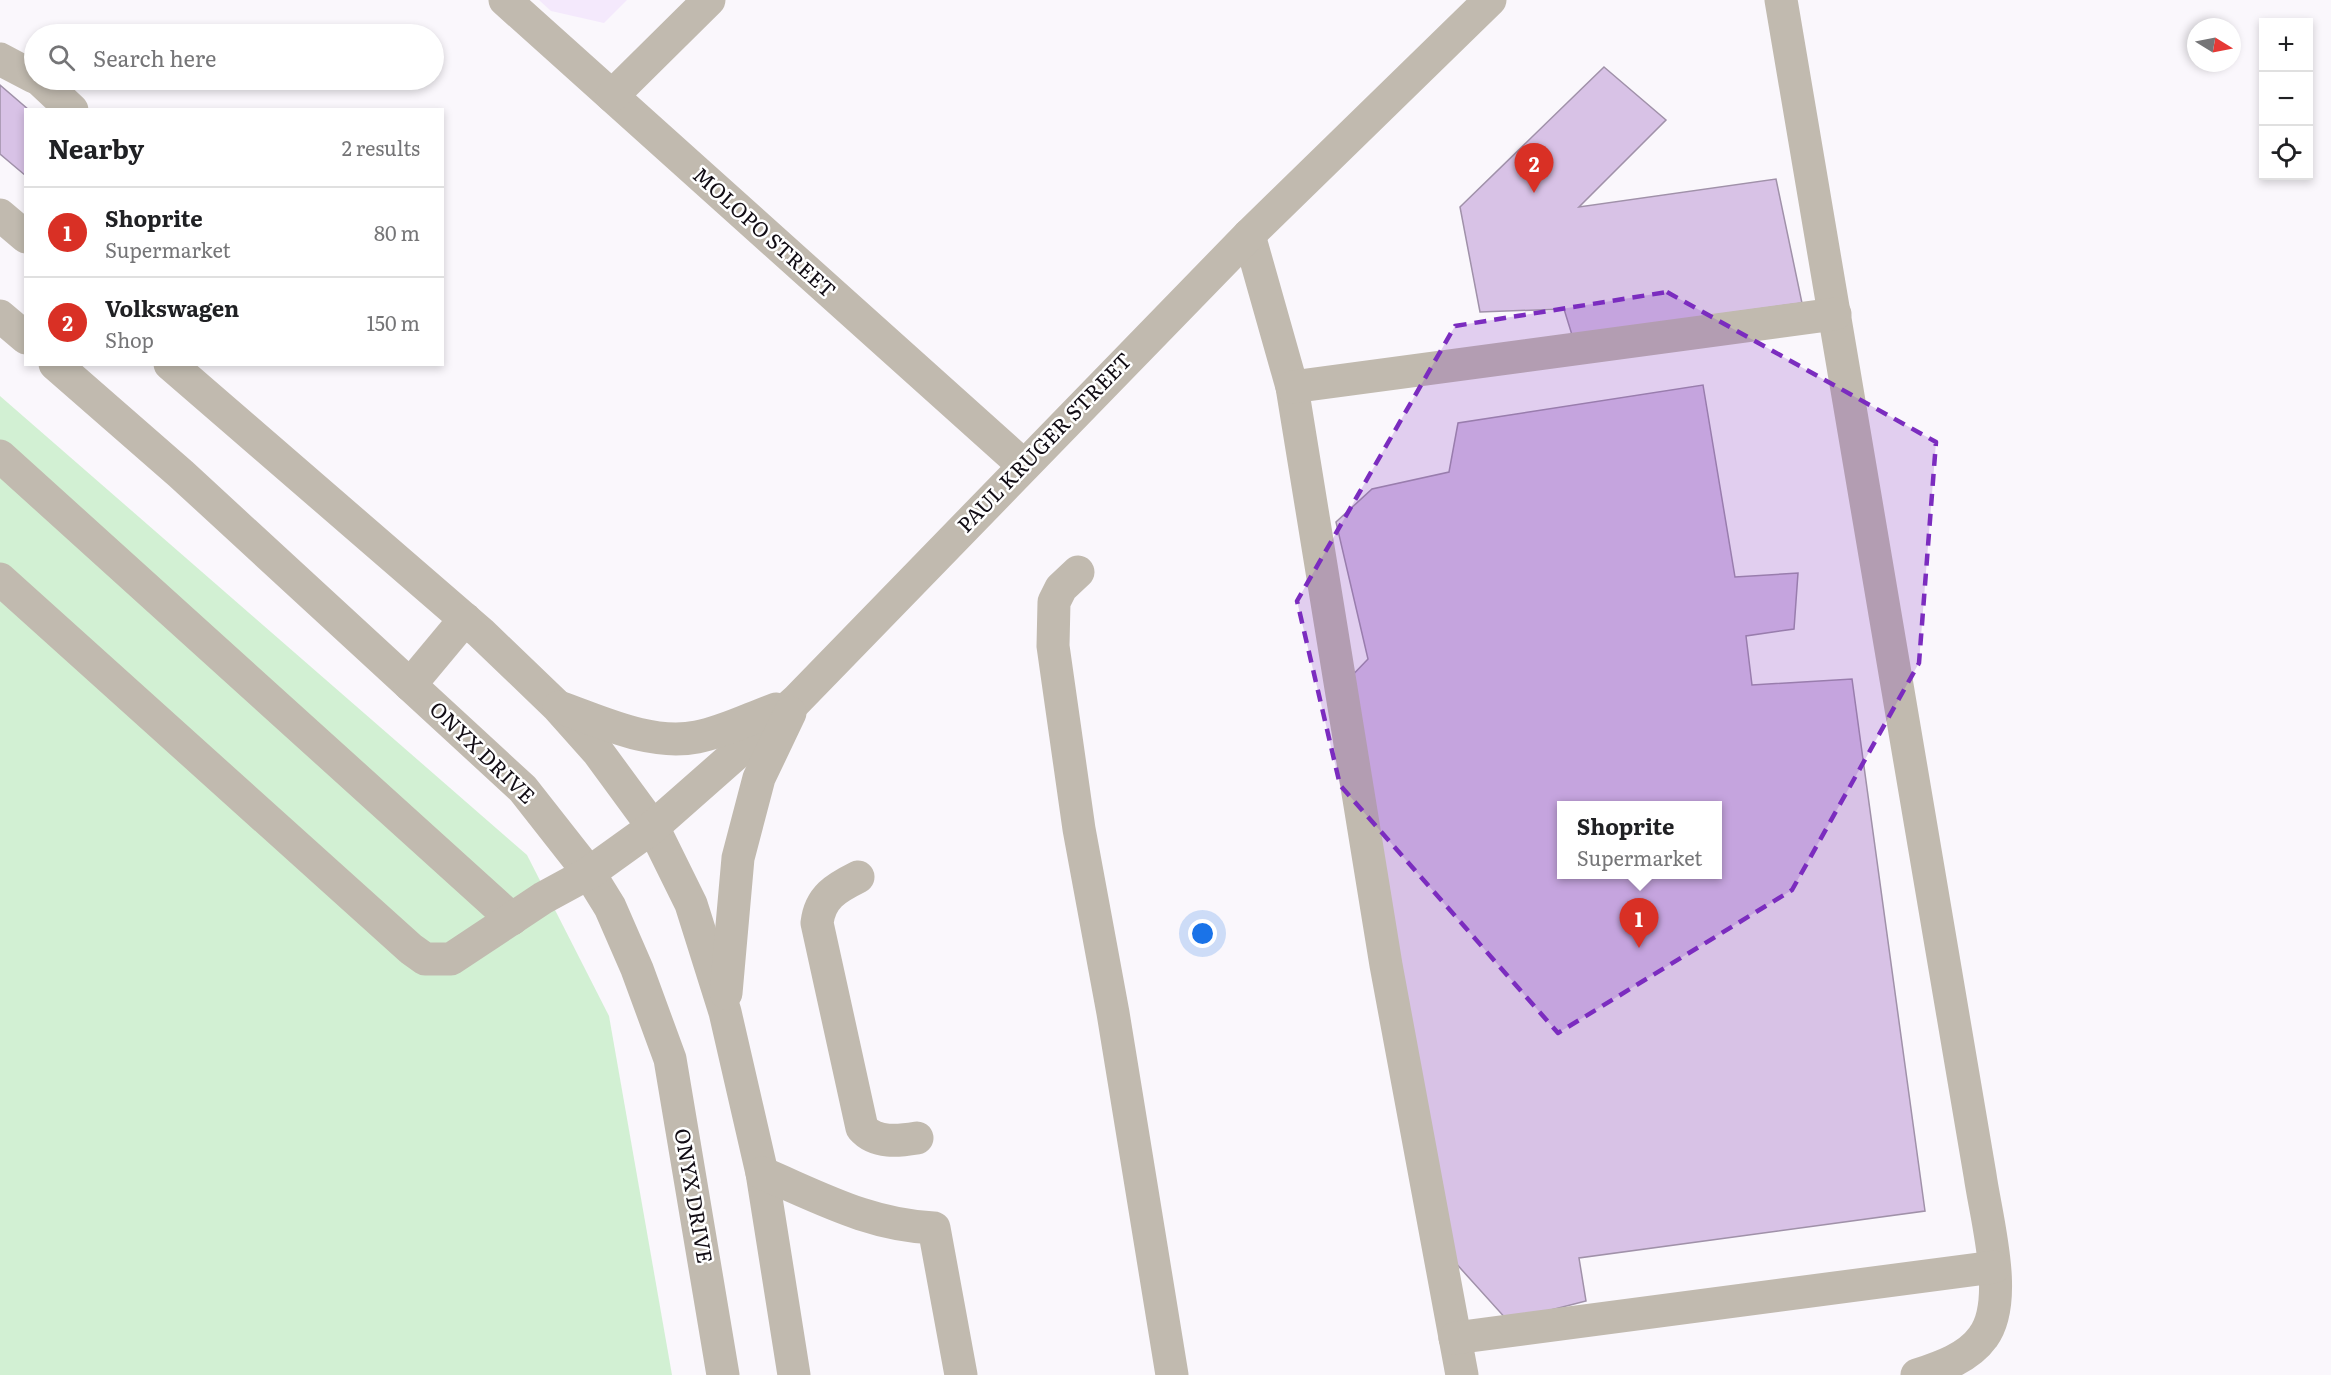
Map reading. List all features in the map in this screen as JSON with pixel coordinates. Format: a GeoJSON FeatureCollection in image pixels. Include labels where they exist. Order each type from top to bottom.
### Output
{"type":"FeatureCollection","features":[{"type":"Feature","properties":{"kind":"street","name":"MOLOPO STREET"},"geometry":{"type":"LineString","coordinates":[[505,0],[1023,465]]}},
{"type":"Feature","properties":{"kind":"street"},"geometry":{"type":"LineString","coordinates":[[612,96],[709,0]]}},
{"type":"Feature","properties":{"kind":"street","name":"PAUL KRUGER STREET"},"geometry":{"type":"LineString","coordinates":[[0,579],[425,959],[451,959],[589,873],[654,827],[796,701],[1249,235],[1490,0]]}},
{"type":"Feature","properties":{"kind":"street"},"geometry":{"type":"LineString","coordinates":[[1781,0],[1997,1294],[1992,1317],[1984,1336],[1968,1352],[1917,1375]]}},
{"type":"Feature","properties":{"kind":"street"},"geometry":{"type":"LineString","coordinates":[[0,59],[24,72]]}},
{"type":"Feature","properties":{"kind":"street"},"geometry":{"type":"LineString","coordinates":[[51,90],[70,108]]}},
{"type":"Feature","properties":{"kind":"street"},"geometry":{"type":"LineString","coordinates":[[0,215],[24,235]]}},
{"type":"Feature","properties":{"kind":"street"},"geometry":{"type":"LineString","coordinates":[[1249,235],[1292,387],[1386,965],[1462,1375]]}},
{"type":"Feature","properties":{"kind":"street"},"geometry":{"type":"LineString","coordinates":[[1292,387],[1835,314]]}},
{"type":"Feature","properties":{"kind":"street"},"geometry":{"type":"LineString","coordinates":[[0,316],[24,336]]}},
{"type":"Feature","properties":{"kind":"street","name":"ONYX DRIVE"},"geometry":{"type":"LineString","coordinates":[[58,366],[181,474],[524,789],[589,873],[610,907],[637,969],[670,1059],[723,1375]]}},
{"type":"Feature","properties":{"kind":"street"},"geometry":{"type":"LineString","coordinates":[[172,366],[465,619],[557,706],[598,752],[654,827],[692,904],[725,1012],[762,1173],[794,1375]]}},
{"type":"Feature","properties":{"kind":"street"},"geometry":{"type":"LineString","coordinates":[[0,456],[512,919]]}},
{"type":"Feature","properties":{"kind":"street"},"geometry":{"type":"LineString","coordinates":[[1078,572],[1061,588],[1054,602],[1053,646],[1079,830],[1129,1105],[1172,1375]]}},
{"type":"Feature","properties":{"kind":"street"},"geometry":{"type":"LineString","coordinates":[[410,685],[465,619]]}},
{"type":"Feature","properties":{"kind":"street"},"geometry":{"type":"LineString","coordinates":[[557,706],[631,733],[677,738],[698,737],[796,701]]}},
{"type":"Feature","properties":{"kind":"street"},"geometry":{"type":"LineString","coordinates":[[725,1012],[738,858],[759,778],[796,701]]}},
{"type":"Feature","properties":{"kind":"street"},"geometry":{"type":"LineString","coordinates":[[858,877],[835,889],[825,899],[818,911],[817,923],[846,1063],[862,1128],[866,1133],[887,1140],[917,1138]]}},
{"type":"Feature","properties":{"kind":"street"},"geometry":{"type":"LineString","coordinates":[[762,1173],[867,1219],[909,1227],[934,1228],[961,1375]]}},
{"type":"Feature","properties":{"kind":"street"},"geometry":{"type":"LineString","coordinates":[[1455,1338],[1994,1267]]}},
{"type":"Feature","properties":{"kind":"highlighted area"},"geometry":{"type":"Polygon","coordinates":[[[1667,292],[1936,442],[1919,663],[1792,890],[1558,1033],[1340,785],[1297,601],[1455,326],[1667,292]]]}},
{"type":"Feature","properties":{"kind":"shaded area"},"geometry":{"type":"Polygon","coordinates":[[[539,0],[627,0],[604,23],[551,11],[539,0]]]}},
{"type":"Feature","properties":{"kind":"green space"},"geometry":{"type":"Polygon","coordinates":[[[0,396],[527,855],[609,1016],[672,1375],[0,1375],[0,396]]]}},
{"type":"Feature","properties":{"kind":"building"},"geometry":{"type":"Polygon","coordinates":[[[1604,67],[1666,120],[1579,207],[1776,179],[1802,303],[1572,335],[1564,309],[1480,312],[1460,207],[1604,67]]]}},
{"type":"Feature","properties":{"kind":"building"},"geometry":{"type":"Polygon","coordinates":[[[0,85],[27,108],[24,108],[24,174],[0,154],[0,85]]]}},
{"type":"Feature","properties":{"kind":"building"},"geometry":{"type":"Polygon","coordinates":[[[1703,385],[1735,577],[1798,573],[1794,629],[1746,636],[1752,685],[1852,679],[1925,1211],[1579,1258],[1586,1301],[1508,1321],[1443,1249],[1343,685],[1368,659],[1336,522],[1372,489],[1449,472],[1458,423],[1703,385]]]}},
{"type":"Feature","properties":{"kind":"place","name":"Volkswagen"},"geometry":{"type":"Point","coordinates":[1534,193]}},
{"type":"Feature","properties":{"kind":"place","name":"Shoprite"},"geometry":{"type":"Point","coordinates":[1639,948]}}]}
